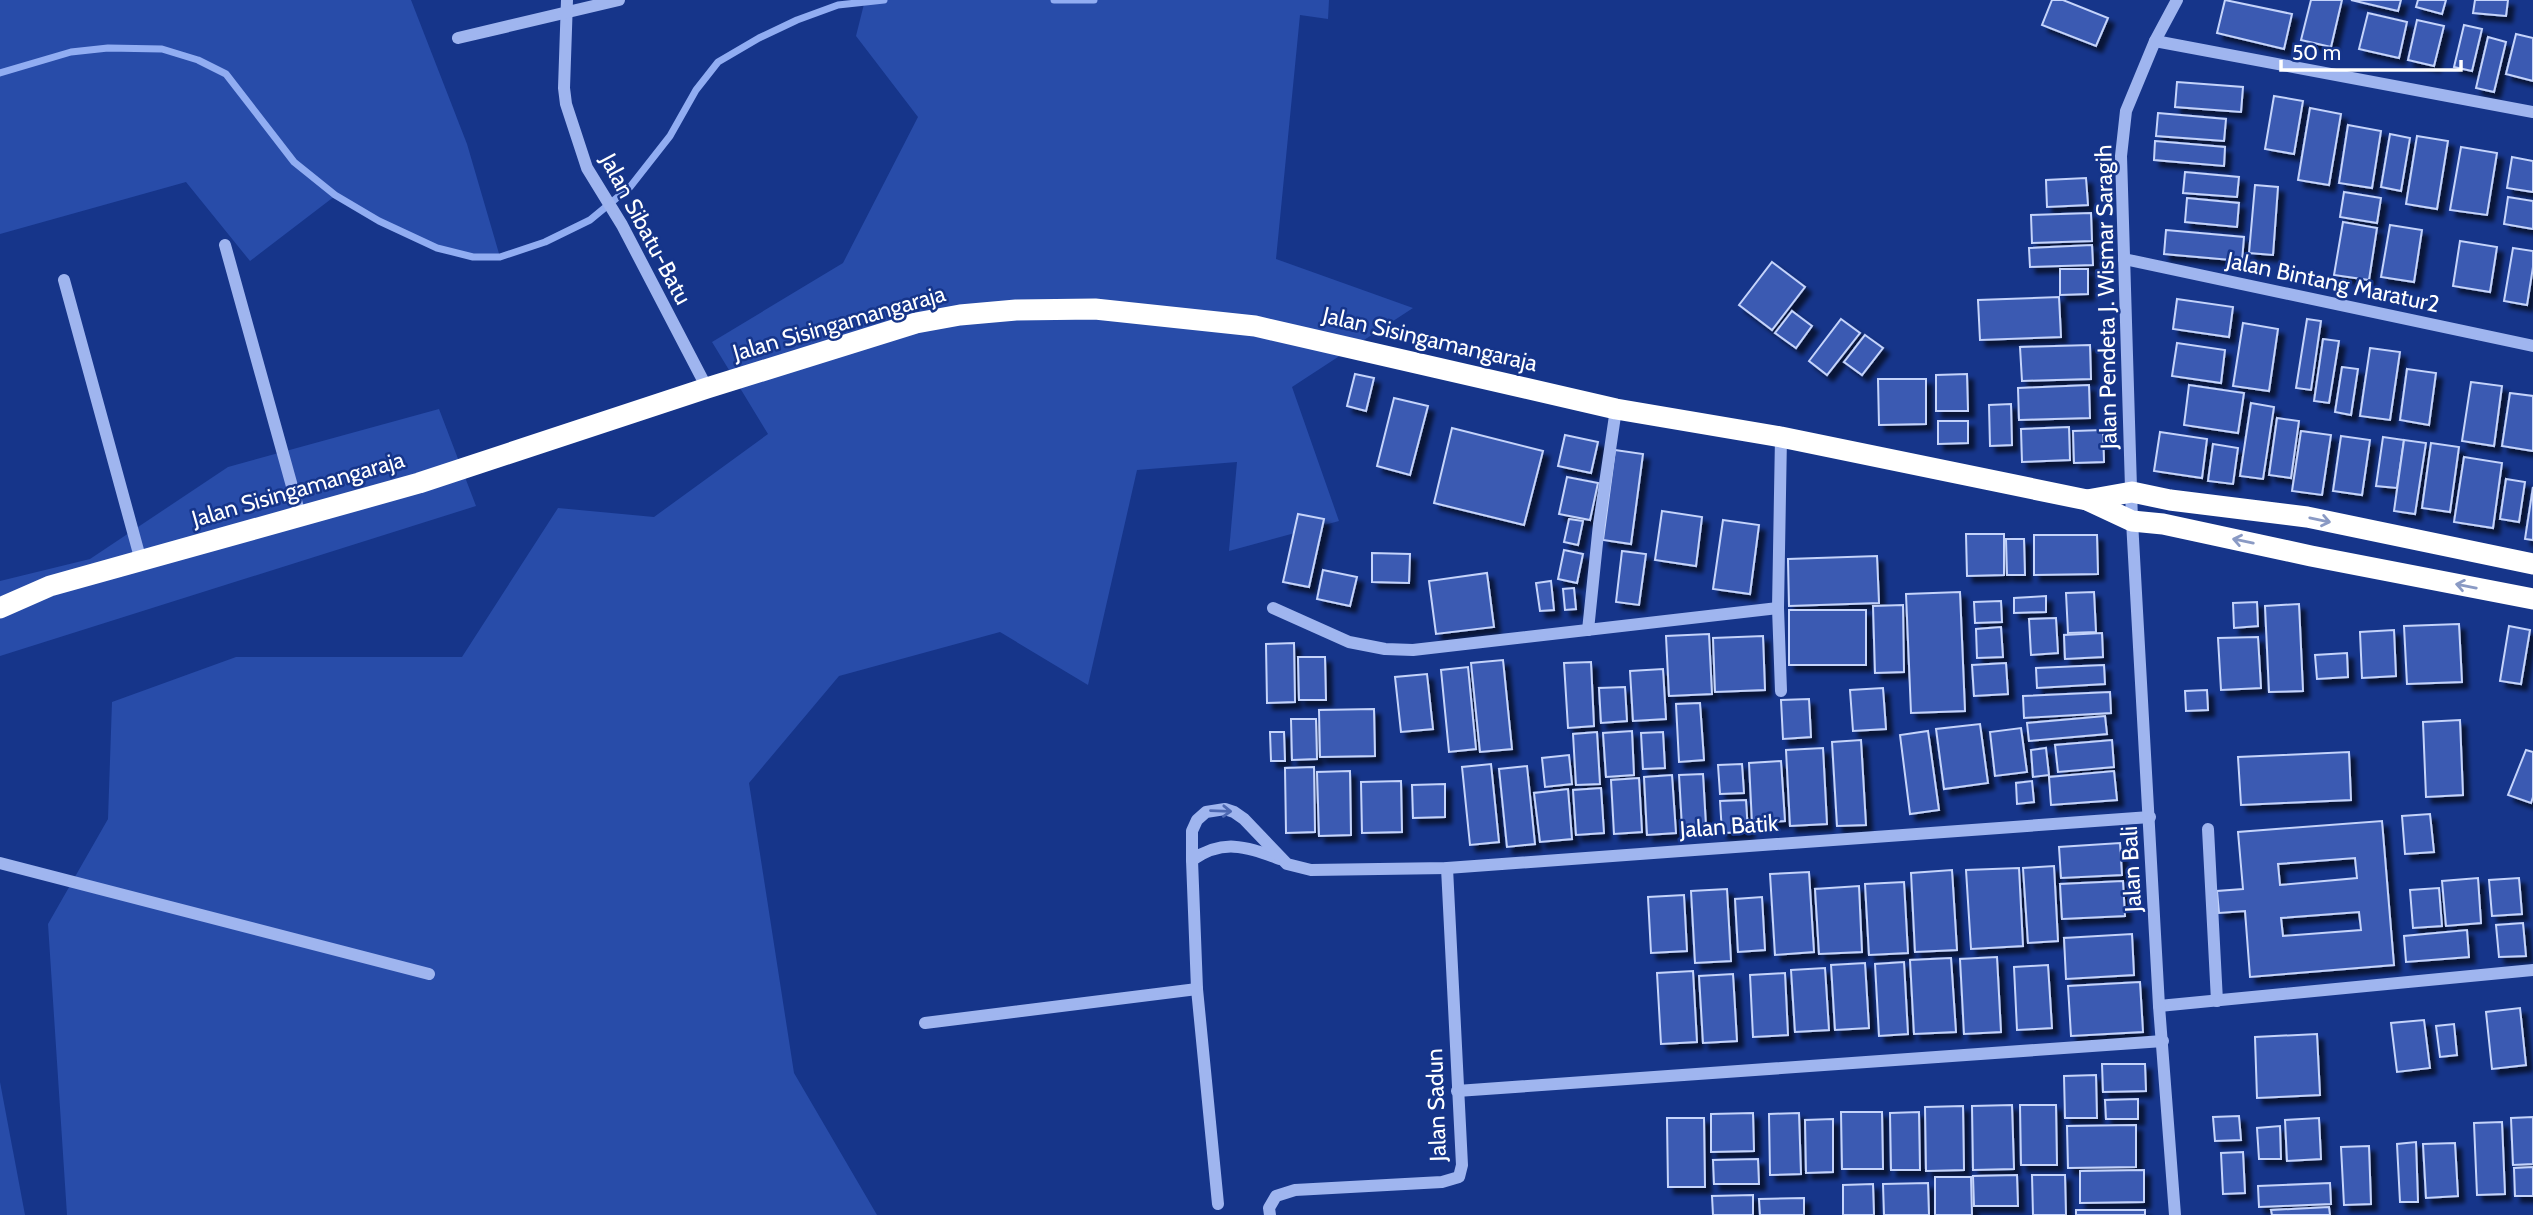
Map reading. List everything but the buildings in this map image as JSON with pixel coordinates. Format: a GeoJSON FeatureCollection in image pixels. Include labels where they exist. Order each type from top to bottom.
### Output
{"type":"FeatureCollection","features":[{"type":"Feature","properties":{"kind":"highway","name":"Jalan Sisingamangaraja"},"geometry":{"type":"LineString","coordinates":[[0,608],[50,586],[419,483],[707,388],[916,323],[960,315],[1016,310],[1095,309],[1255,326],[1616,408],[1781,437],[2087,500],[2132,521],[2163,524],[2533,599]]}},
{"type":"Feature","properties":{"kind":"highway","name":"Jalan Sisingamangaraja"},"geometry":{"type":"LineString","coordinates":[[2087,500],[2132,492]]}},
{"type":"Feature","properties":{"kind":"highway"},"geometry":{"type":"LineString","coordinates":[[2132,492],[2170,500],[2306,517],[2533,564]]}},
{"type":"Feature","properties":{"kind":"street"},"geometry":{"type":"LineString","coordinates":[[458,38],[567,6],[619,0]]}},
{"type":"Feature","properties":{"kind":"street","name":"Jalan Pendeta J. Wismar Saragih"},"geometry":{"type":"LineString","coordinates":[[2132,521],[2121,156],[2123,132],[2126,111],[2155,41],[2177,0]]}},
{"type":"Feature","properties":{"kind":"street","name":"Jalan Sibatu-Batu"},"geometry":{"type":"LineString","coordinates":[[567,6],[564,88],[566,104],[587,168],[622,225],[707,388]]}},
{"type":"Feature","properties":{"kind":"street"},"geometry":{"type":"LineString","coordinates":[[2155,41],[2533,112]]}},
{"type":"Feature","properties":{"kind":"street"},"geometry":{"type":"LineString","coordinates":[[225,245],[300,515]]}},
{"type":"Feature","properties":{"kind":"street","name":"Jalan Bintang Maratur2"},"geometry":{"type":"LineString","coordinates":[[2124,259],[2533,346]]}},
{"type":"Feature","properties":{"kind":"street"},"geometry":{"type":"LineString","coordinates":[[64,280],[141,561]]}},
{"type":"Feature","properties":{"kind":"street"},"geometry":{"type":"LineString","coordinates":[[1588,630],[1599,524],[1616,408]]}},
{"type":"Feature","properties":{"kind":"street"},"geometry":{"type":"LineString","coordinates":[[1781,437],[1778,608],[1781,691]]}},
{"type":"Feature","properties":{"kind":"street","name":"Jalan Bali"},"geometry":{"type":"LineString","coordinates":[[2132,521],[2175,1215]]}},
{"type":"Feature","properties":{"kind":"street"},"geometry":{"type":"LineString","coordinates":[[1273,608],[1349,642],[1385,649],[1413,650],[1778,608]]}},
{"type":"Feature","properties":{"kind":"street"},"geometry":{"type":"LineString","coordinates":[[1218,1204],[1197,989],[1192,831],[1197,820],[1206,812],[1225,809],[1244,819],[1282,859]]}},
{"type":"Feature","properties":{"kind":"street","name":"Jalan Batik"},"geometry":{"type":"LineString","coordinates":[[1282,859],[1295,868],[1311,870],[1447,868],[2150,817]]}},
{"type":"Feature","properties":{"kind":"street"},"geometry":{"type":"LineString","coordinates":[[2208,829],[2217,1001]]}},
{"type":"Feature","properties":{"kind":"street"},"geometry":{"type":"LineString","coordinates":[[1192,860],[1207,849],[1225,846],[1239,846],[1282,859]]}},
{"type":"Feature","properties":{"kind":"street"},"geometry":{"type":"LineString","coordinates":[[0,863],[429,974]]}},
{"type":"Feature","properties":{"kind":"street","name":"Jalan Sadun"},"geometry":{"type":"LineString","coordinates":[[1270,1215],[1269,1208],[1276,1196],[1295,1190],[1442,1182],[1459,1177],[1462,1165],[1447,868]]}},
{"type":"Feature","properties":{"kind":"street"},"geometry":{"type":"LineString","coordinates":[[2160,1006],[2533,970]]}},
{"type":"Feature","properties":{"kind":"street"},"geometry":{"type":"LineString","coordinates":[[925,1023],[1197,989]]}},
{"type":"Feature","properties":{"kind":"street"},"geometry":{"type":"LineString","coordinates":[[1457,1091],[2163,1041]]}},
{"type":"Feature","properties":{"kind":"shaded area"},"geometry":{"type":"Polygon","coordinates":[[[0,0],[411,0],[467,144],[500,257],[473,257],[437,248],[335,196],[250,261],[186,182],[0,234],[0,0]]]}},
{"type":"Feature","properties":{"kind":"shaded area"},"geometry":{"type":"Polygon","coordinates":[[[865,0],[1329,0],[1328,19],[1300,15],[1276,259],[1413,308],[1292,387],[1339,521],[1229,551],[1237,462],[1137,470],[1088,685],[1000,632],[839,676],[749,783],[794,1073],[877,1215],[67,1215],[48,924],[108,819],[112,702],[236,657],[462,657],[558,508],[654,517],[768,434],[712,342],[843,263],[918,117],[856,36],[865,0]]]}},
{"type":"Feature","properties":{"kind":"shaded area"},"geometry":{"type":"Polygon","coordinates":[[[439,409],[476,506],[0,656],[0,581],[90,559],[228,467],[439,409]]]}},
{"type":"Feature","properties":{"kind":"shaded area"},"geometry":{"type":"Polygon","coordinates":[[[0,1082],[25,1215],[0,1215],[0,1082]]]}},
{"type":"Feature","properties":{"kind":"waterway"},"geometry":{"type":"LineString","coordinates":[[0,73],[71,52],[108,48],[162,49],[198,60],[226,74],[294,162],[335,195],[379,221],[437,248],[473,257],[500,257],[545,242],[590,220],[630,187],[670,136],[696,90],[718,62],[797,20],[838,5],[884,0]]}},
{"type":"Feature","properties":{"kind":"waterway"},"geometry":{"type":"LineString","coordinates":[[1054,0],[1094,0]]}}]}
